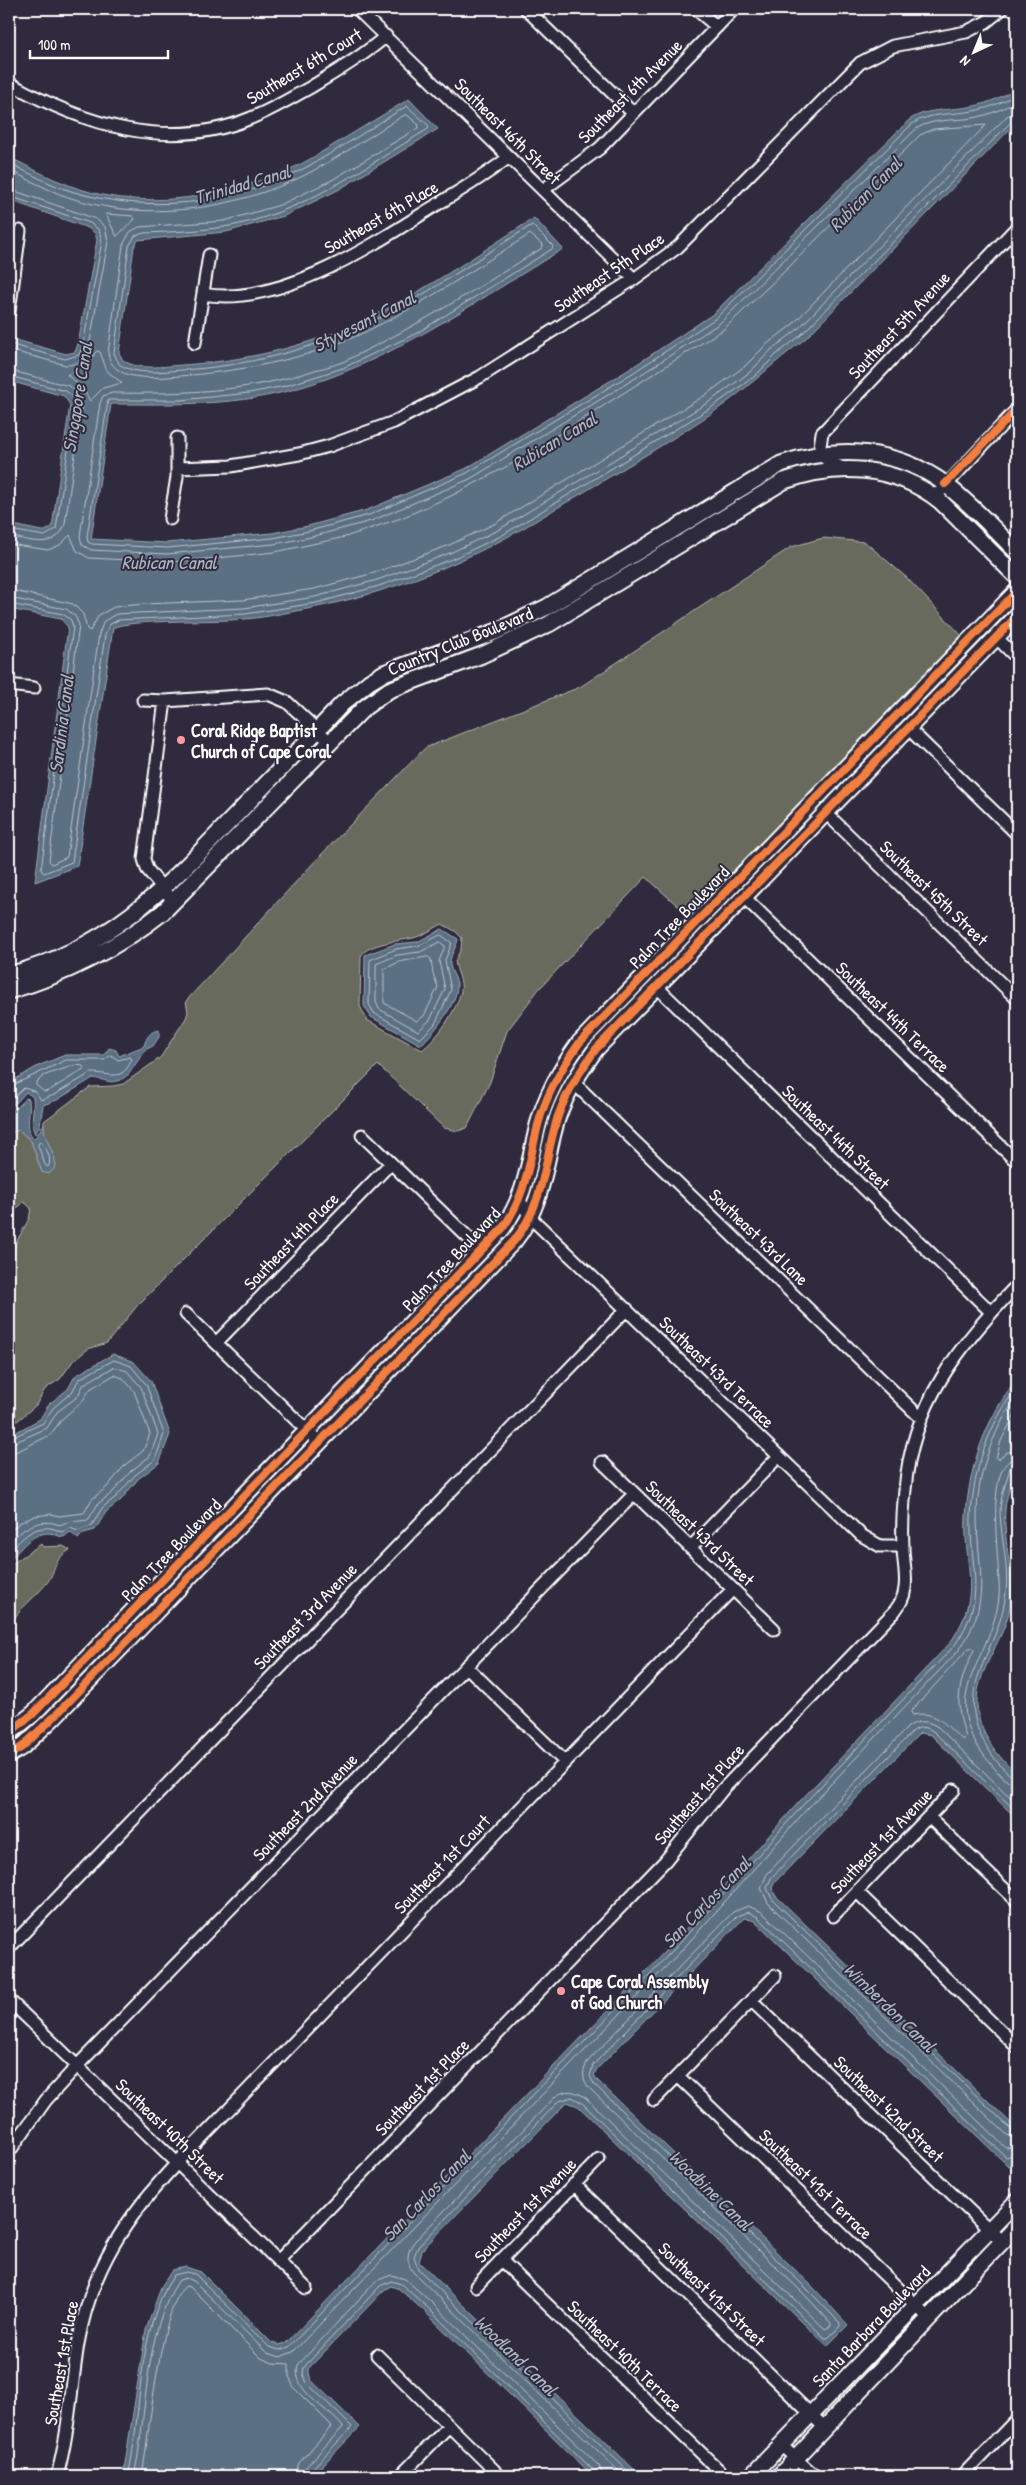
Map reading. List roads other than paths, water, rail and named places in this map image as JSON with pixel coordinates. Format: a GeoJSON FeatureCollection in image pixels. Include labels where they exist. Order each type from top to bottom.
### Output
{"type":"FeatureCollection","features":[{"type":"Feature","properties":{"kind":"street","name":"Southeast 46th Street"},"geometry":{"type":"LineString","coordinates":[[357,9],[634,279]]}},
{"type":"Feature","properties":{"kind":"street"},"geometry":{"type":"LineString","coordinates":[[526,9],[634,113]]}},
{"type":"Feature","properties":{"kind":"street"},"geometry":{"type":"LineString","coordinates":[[696,9],[717,27]]}},
{"type":"Feature","properties":{"kind":"street","name":"Southeast 6th Avenue"},"geometry":{"type":"LineString","coordinates":[[543,190],[595,153],[734,9]]}},
{"type":"Feature","properties":{"kind":"street","name":"Southeast 5th Place"},"geometry":{"type":"LineString","coordinates":[[177,468],[231,466],[299,454],[359,436],[394,422],[480,376],[657,264],[688,238],[860,63],[893,46],[966,32],[986,22],[1002,9]]}},
{"type":"Feature","properties":{"kind":"street","name":"Southeast 6th Court"},"geometry":{"type":"LineString","coordinates":[[9,83],[58,108],[111,127],[153,133],[196,132],[239,122],[266,111],[373,48],[386,36]]}},
{"type":"Feature","properties":{"kind":"street","name":"Southeast 6th Place"},"geometry":{"type":"LineString","coordinates":[[203,294],[230,297],[240,295],[278,286],[335,265],[380,242],[468,187],[509,157]]}},
{"type":"Feature","properties":{"kind":"street","name":"Southeast 5th Avenue"},"geometry":{"type":"LineString","coordinates":[[819,454],[822,433],[1017,227]]}},
{"type":"Feature","properties":{"kind":"street"},"geometry":{"type":"LineString","coordinates":[[9,312],[13,265],[20,231]]}},
{"type":"Feature","properties":{"kind":"street"},"geometry":{"type":"LineString","coordinates":[[195,343],[209,255]]}},
{"type":"Feature","properties":{"kind":"street"},"geometry":{"type":"LineString","coordinates":[[935,497],[945,484],[1017,409]]}},
{"type":"Feature","properties":{"kind":"street"},"geometry":{"type":"LineString","coordinates":[[170,519],[177,468],[177,438]]}},
{"type":"Feature","properties":{"kind":"street","name":"Country Club Boulevard"},"geometry":{"type":"LineString","coordinates":[[9,975],[68,954],[97,939],[131,916],[163,890],[355,692],[384,673],[495,632],[554,602],[763,474],[800,458],[819,454],[854,452],[885,456],[906,463],[945,484],[1017,552]]}},
{"type":"Feature","properties":{"kind":"street"},"geometry":{"type":"LineString","coordinates":[[819,454],[829,462],[844,469]]}},
{"type":"Feature","properties":{"kind":"street","name":"Country Club Boulevard"},"geometry":{"type":"LineString","coordinates":[[9,992],[57,976],[104,953],[139,931],[174,902],[364,708],[389,690],[482,655],[562,617],[775,486],[804,474],[844,469],[884,472],[916,484],[935,497],[1017,577]]}},
{"type":"Feature","properties":{"kind":"street"},"geometry":{"type":"LineString","coordinates":[[635,553],[644,567]]}},
{"type":"Feature","properties":{"kind":"street","name":"Palm Tree Boulevard"},"geometry":{"type":"LineString","coordinates":[[9,1733],[33,1714],[502,1229],[520,1201],[540,1119],[559,1075],[593,1027],[1017,591]]}},
{"type":"Feature","properties":{"kind":"street"},"geometry":{"type":"LineString","coordinates":[[554,602],[562,617]]}},
{"type":"Feature","properties":{"kind":"street","name":"Palm Tree Boulevard"},"geometry":{"type":"LineString","coordinates":[[9,1756],[22,1747],[54,1718],[514,1241],[531,1218],[539,1198],[558,1116],[574,1082],[606,1037],[1017,616]]}},
{"type":"Feature","properties":{"kind":"street"},"geometry":{"type":"LineString","coordinates":[[984,626],[1017,658]]}},
{"type":"Feature","properties":{"kind":"street"},"geometry":{"type":"LineString","coordinates":[[9,685],[34,688]]}},
{"type":"Feature","properties":{"kind":"street"},"geometry":{"type":"LineString","coordinates":[[143,700],[165,701],[268,694],[287,702],[330,742]]}},
{"type":"Feature","properties":{"kind":"street"},"geometry":{"type":"LineString","coordinates":[[165,701],[144,859],[147,869],[174,902]]}},
{"type":"Feature","properties":{"kind":"street"},"geometry":{"type":"LineString","coordinates":[[896,716],[1017,834]]}},
{"type":"Feature","properties":{"kind":"street"},"geometry":{"type":"LineString","coordinates":[[814,801],[826,813]]}},
{"type":"Feature","properties":{"kind":"street","name":"Southeast 45th Street"},"geometry":{"type":"LineString","coordinates":[[826,813],[1017,998]]}},
{"type":"Feature","properties":{"kind":"street"},"geometry":{"type":"LineString","coordinates":[[732,884],[744,897]]}},
{"type":"Feature","properties":{"kind":"street","name":"Southeast 44th Terrace"},"geometry":{"type":"LineString","coordinates":[[744,897],[1017,1162]]}},
{"type":"Feature","properties":{"kind":"street"},"geometry":{"type":"LineString","coordinates":[[643,975],[656,986]]}},
{"type":"Feature","properties":{"kind":"street","name":"Southeast 44th Street"},"geometry":{"type":"LineString","coordinates":[[656,986],[991,1312]]}},
{"type":"Feature","properties":{"kind":"street"},"geometry":{"type":"LineString","coordinates":[[559,1075],[574,1082]]}},
{"type":"Feature","properties":{"kind":"street","name":"Southeast 43rd Lane"},"geometry":{"type":"LineString","coordinates":[[574,1082],[921,1418]]}},
{"type":"Feature","properties":{"kind":"street"},"geometry":{"type":"LineString","coordinates":[[362,1135],[494,1263]]}},
{"type":"Feature","properties":{"kind":"street","name":"Southeast 4th Place"},"geometry":{"type":"LineString","coordinates":[[216,1343],[391,1163]]}},
{"type":"Feature","properties":{"kind":"street","name":"Southeast 43rd Terrace"},"geometry":{"type":"LineString","coordinates":[[520,1201],[531,1218],[870,1542],[880,1546],[903,1546]]}},
{"type":"Feature","properties":{"kind":"street","name":"Southeast 1st Place"},"geometry":{"type":"LineString","coordinates":[[278,2261],[665,1861],[723,1789],[894,1612],[904,1595],[906,1586],[903,1546],[905,1488],[911,1449],[921,1418],[947,1367],[991,1312],[1017,1286]]}},
{"type":"Feature","properties":{"kind":"street","name":"Southeast 3rd Avenue"},"geometry":{"type":"LineString","coordinates":[[9,1948],[627,1309]]}},
{"type":"Feature","properties":{"kind":"street"},"geometry":{"type":"LineString","coordinates":[[186,1314],[320,1442]]}},
{"type":"Feature","properties":{"kind":"street"},"geometry":{"type":"LineString","coordinates":[[690,1548],[779,1456]]}},
{"type":"Feature","properties":{"kind":"street","name":"Southeast 43rd Street"},"geometry":{"type":"LineString","coordinates":[[602,1462],[774,1629]]}},
{"type":"Feature","properties":{"kind":"street","name":"Southeast 2nd Avenue"},"geometry":{"type":"LineString","coordinates":[[9,2152],[41,2107],[77,2066],[634,1494]]}},
{"type":"Feature","properties":{"kind":"street","name":"Southeast 1st Court"},"geometry":{"type":"LineString","coordinates":[[177,2163],[733,1589]]}},
{"type":"Feature","properties":{"kind":"street"},"geometry":{"type":"LineString","coordinates":[[466,1666],[565,1762]]}},
{"type":"Feature","properties":{"kind":"street","name":"Southeast 1st Avenue"},"geometry":{"type":"LineString","coordinates":[[833,1916],[954,1790]]}},
{"type":"Feature","properties":{"kind":"street"},"geometry":{"type":"LineString","coordinates":[[929,1817],[1017,1901]]}},
{"type":"Feature","properties":{"kind":"street"},"geometry":{"type":"LineString","coordinates":[[856,1892],[1017,2047]]}},
{"type":"Feature","properties":{"kind":"street"},"geometry":{"type":"LineString","coordinates":[[654,2100],[775,1976]]}},
{"type":"Feature","properties":{"kind":"street","name":"Southeast 40th Street"},"geometry":{"type":"LineString","coordinates":[[9,2000],[306,2288]]}},
{"type":"Feature","properties":{"kind":"street","name":"Southeast 42nd Street"},"geometry":{"type":"LineString","coordinates":[[751,2000],[1002,2242]]}},
{"type":"Feature","properties":{"kind":"street","name":"Southeast 41st Terrace"},"geometry":{"type":"LineString","coordinates":[[678,2076],[929,2318]]}},
{"type":"Feature","properties":{"kind":"street","name":"Southeast 1st Avenue"},"geometry":{"type":"LineString","coordinates":[[476,2286],[599,2159]]}},
{"type":"Feature","properties":{"kind":"street","name":"Southeast 1st Place"},"geometry":{"type":"LineString","coordinates":[[57,2476],[66,2441],[78,2344],[89,2301],[102,2266],[129,2220],[150,2192],[177,2163]]}},
{"type":"Feature","properties":{"kind":"street","name":"Southeast 41st Street"},"geometry":{"type":"LineString","coordinates":[[574,2184],[825,2428]]}},
{"type":"Feature","properties":{"kind":"street","name":"Santa Barbara Boulevard"},"geometry":{"type":"LineString","coordinates":[[751,2476],[1017,2201]]}},
{"type":"Feature","properties":{"kind":"street","name":"Santa Barbara Boulevard"},"geometry":{"type":"LineString","coordinates":[[779,2476],[1017,2226]]}},
{"type":"Feature","properties":{"kind":"street","name":"Southeast 40th Terrace"},"geometry":{"type":"LineString","coordinates":[[501,2260],[725,2476]]}},
{"type":"Feature","properties":{"kind":"street"},"geometry":{"type":"LineString","coordinates":[[376,2355],[500,2476]]}},
{"type":"Feature","properties":{"kind":"street"},"geometry":{"type":"LineString","coordinates":[[962,2476],[1017,2418]]}},
{"type":"Feature","properties":{"kind":"street"},"geometry":{"type":"LineString","coordinates":[[400,2476],[449,2426]]}},
{"type":"Feature","properties":{"kind":"street"},"geometry":{"type":"LineString","coordinates":[[782,2445],[815,2476]]}},
{"type":"Feature","properties":{"kind":"water"},"geometry":{"type":"Polygon","coordinates":[[[1017,88],[1017,122],[805,339],[715,411],[532,523],[475,554],[446,567],[416,579],[354,598],[262,617],[233,620],[136,623],[113,628],[77,866],[35,882],[68,627],[61,619],[9,609],[9,524],[41,531],[52,527],[70,405],[64,396],[9,381],[9,338],[66,354],[75,352],[97,240],[95,233],[88,228],[9,200],[9,157],[71,186],[99,194],[128,199],[157,200],[216,193],[272,176],[308,160],[409,99],[438,129],[338,190],[284,216],[226,232],[138,240],[134,247],[119,353],[123,360],[136,366],[160,367],[251,356],[297,345],[341,330],[406,298],[534,218],[563,249],[430,330],[361,365],[325,379],[266,396],[223,402],[111,404],[91,539],[167,543],[272,533],[308,526],[367,510],[465,469],[628,370],[713,314],[909,120],[932,111],[966,108],[986,103],[1017,88]]]}},
{"type":"Feature","properties":{"kind":"water"},"geometry":{"type":"Polygon","coordinates":[[[442,929],[458,939],[450,961],[450,967],[457,983],[457,991],[445,1017],[421,1045],[371,1017],[364,1006],[365,955],[395,944],[417,942],[442,929]]]}},
{"type":"Feature","properties":{"kind":"water"},"geometry":{"type":"Polygon","coordinates":[[[159,1030],[159,1037],[153,1046],[145,1050],[129,1074],[121,1080],[112,1082],[93,1078],[57,1100],[43,1105],[40,1125],[35,1134],[32,1125],[33,1097],[26,1092],[9,1108],[9,1083],[38,1066],[65,1055],[104,1055],[109,1048],[116,1050],[119,1056],[144,1046],[149,1035],[159,1030]]]}},
{"type":"Feature","properties":{"kind":"water"},"geometry":{"type":"Polygon","coordinates":[[[26,1098],[29,1099],[29,1128],[32,1137],[35,1138],[44,1124],[45,1134],[56,1166],[49,1174],[42,1172],[31,1141],[19,1130],[9,1133],[9,1114],[26,1098]]]}},
{"type":"Feature","properties":{"kind":"water"},"geometry":{"type":"Polygon","coordinates":[[[113,1354],[134,1362],[151,1381],[170,1434],[159,1463],[138,1479],[121,1500],[106,1512],[95,1530],[84,1533],[78,1539],[70,1532],[64,1537],[49,1533],[42,1534],[27,1542],[9,1561],[9,1436],[40,1419],[49,1404],[68,1389],[75,1376],[113,1354]]]}},
{"type":"Feature","properties":{"kind":"water"},"geometry":{"type":"Polygon","coordinates":[[[1017,1378],[1018,1452],[1016,1468],[1005,1510],[1011,1599],[1006,1624],[981,1680],[977,1704],[981,1725],[990,1743],[1017,1775],[1017,1819],[931,1735],[920,1733],[775,1882],[772,1888],[775,1895],[1017,2129],[1017,2156],[1008,2166],[755,1921],[744,1918],[597,2069],[594,2075],[597,2080],[812,2286],[848,2325],[827,2346],[578,2106],[567,2102],[422,2250],[419,2262],[641,2476],[593,2476],[423,2310],[399,2289],[391,2286],[384,2290],[308,2369],[311,2380],[360,2427],[312,2476],[123,2476],[146,2330],[161,2287],[172,2270],[186,2267],[201,2272],[272,2343],[279,2345],[286,2343],[673,1943],[799,1802],[950,1643],[960,1626],[969,1595],[970,1580],[966,1516],[975,1461],[996,1410],[1017,1378]]]}},
{"type":"Feature","properties":{"kind":"place","name":"Coral Ridge Baptist Church of Cape Coral"},"geometry":{"type":"Point","coordinates":[181,740]}},
{"type":"Feature","properties":{"kind":"place","name":"Cape Coral Assembly of God Church"},"geometry":{"type":"Point","coordinates":[561,1991]}},
{"type":"Feature","properties":{"kind":"water label","name":"Trinidad Canal"},"geometry":{"type":"Point","coordinates":[242,184]}},
{"type":"Feature","properties":{"kind":"water label","name":"Rubican Canal"},"geometry":{"type":"Point","coordinates":[865,194]}},
{"type":"Feature","properties":{"kind":"water label","name":"Styvesant Canal"},"geometry":{"type":"Point","coordinates":[364,321]}},
{"type":"Feature","properties":{"kind":"water label","name":"Singapore Canal"},"geometry":{"type":"Point","coordinates":[77,397]}},
{"type":"Feature","properties":{"kind":"water label","name":"Rubican Canal"},"geometry":{"type":"Point","coordinates":[554,441]}},
{"type":"Feature","properties":{"kind":"water label","name":"Rubican Canal"},"geometry":{"type":"Point","coordinates":[169,562]}},
{"type":"Feature","properties":{"kind":"water label","name":"Sardinia Canal"},"geometry":{"type":"Point","coordinates":[61,724]}},
{"type":"Feature","properties":{"kind":"water label","name":"San Carlos Canal"},"geometry":{"type":"Point","coordinates":[706,1902]}},
{"type":"Feature","properties":{"kind":"water label","name":"Wimberdon Canal"},"geometry":{"type":"Point","coordinates":[890,2007]}},
{"type":"Feature","properties":{"kind":"water label","name":"Woodbine Canal"},"geometry":{"type":"Point","coordinates":[711,2190]}},
{"type":"Feature","properties":{"kind":"water label","name":"San Carlos Canal"},"geometry":{"type":"Point","coordinates":[426,2195]}},
{"type":"Feature","properties":{"kind":"water label","name":"Woodland Canal"},"geometry":{"type":"Point","coordinates":[516,2355]}}]}
